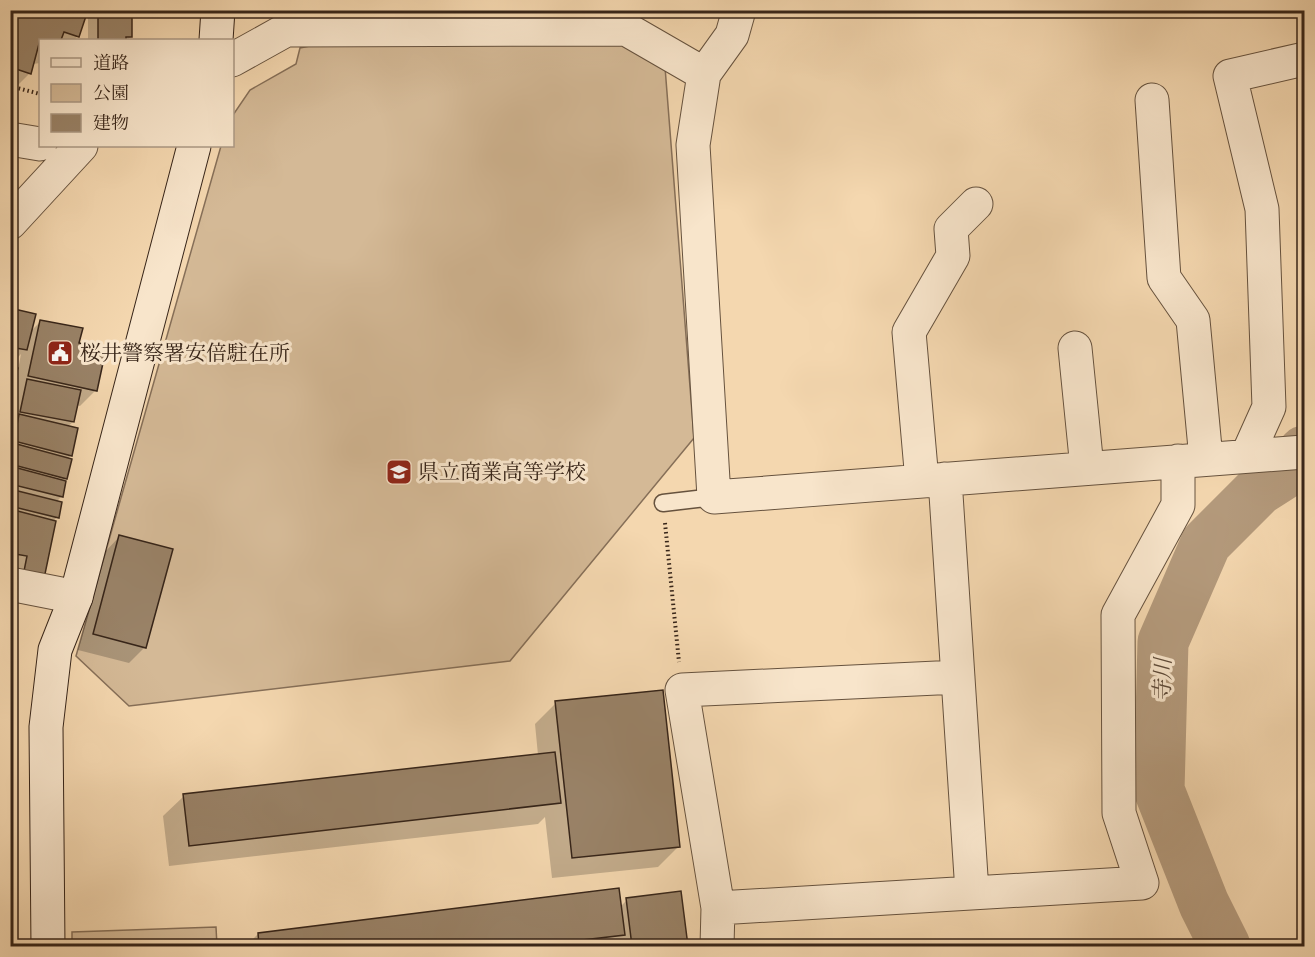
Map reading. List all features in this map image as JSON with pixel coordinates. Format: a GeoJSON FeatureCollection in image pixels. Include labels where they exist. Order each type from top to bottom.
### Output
{"type":"FeatureCollection","features":[{"type":"Feature","properties":{"kind":"street"},"geometry":{"type":"LineString","coordinates":[[216,39],[218,10]]}},
{"type":"Feature","properties":{"kind":"street"},"geometry":{"type":"LineString","coordinates":[[739,10],[732,35],[704,74],[693,145],[714,497],[1305,452]]}},
{"type":"Feature","properties":{"kind":"street"},"geometry":{"type":"LineString","coordinates":[[234,59],[286,30],[626,20],[704,74]]}},
{"type":"Feature","properties":{"kind":"street"},"geometry":{"type":"LineString","coordinates":[[1247,456],[1269,407],[1262,209],[1230,76],[1305,59]]}},
{"type":"Feature","properties":{"kind":"street"},"geometry":{"type":"LineString","coordinates":[[718,908],[1142,883],[1119,813],[1118,615],[1178,505],[1192,460],[1193,320],[1164,278],[1152,100]]}},
{"type":"Feature","properties":{"kind":"street"},"geometry":{"type":"LineString","coordinates":[[10,139],[39,144]]}},
{"type":"Feature","properties":{"kind":"street"},"geometry":{"type":"LineString","coordinates":[[10,224],[80,147]]}},
{"type":"Feature","properties":{"kind":"street"},"geometry":{"type":"LineString","coordinates":[[48,946],[46,727],[55,650],[76,597],[194,147]]}},
{"type":"Feature","properties":{"kind":"street"},"geometry":{"type":"LineString","coordinates":[[972,892],[958,677],[933,480],[909,332],[953,256],[951,229],[976,204]]}},
{"type":"Feature","properties":{"kind":"street"},"geometry":{"type":"LineString","coordinates":[[1075,348],[1087,468]]}},
{"type":"Feature","properties":{"kind":"street"},"geometry":{"type":"LineString","coordinates":[[10,584],[76,597]]}},
{"type":"Feature","properties":{"kind":"street"},"geometry":{"type":"LineString","coordinates":[[717,946],[718,908],[682,690],[958,677]]}},
{"type":"Feature","properties":{"kind":"lane"},"geometry":{"type":"LineString","coordinates":[[663,502],[714,497]]}},
{"type":"Feature","properties":{"kind":"path"},"geometry":{"type":"LineString","coordinates":[[10,86],[39,94]]}},
{"type":"Feature","properties":{"kind":"path"},"geometry":{"type":"LineString","coordinates":[[663,502],[682,690]]}},
{"type":"Feature","properties":{"kind":"green space","name":"県立商業高等学校"},"geometry":{"type":"Polygon","coordinates":[[[344,39],[650,41],[665,67],[694,438],[510,661],[129,706],[76,656],[221,147],[234,147],[234,114],[250,90],[296,64],[300,48],[344,39]]]}},
{"type":"Feature","properties":{"kind":"green space"},"geometry":{"type":"Polygon","coordinates":[[[216,927],[217,946],[72,946],[72,932],[216,927]]]}},
{"type":"Feature","properties":{"kind":"building"},"geometry":{"type":"Polygon","coordinates":[[[17,10],[88,10],[79,37],[64,32],[61,39],[39,39],[31,74],[10,67],[10,31],[17,10]]]}},
{"type":"Feature","properties":{"kind":"building"},"geometry":{"type":"Polygon","coordinates":[[[98,10],[132,10],[132,37],[98,39],[98,10]]]}},
{"type":"Feature","properties":{"kind":"building"},"geometry":{"type":"Polygon","coordinates":[[[10,308],[36,314],[27,350],[10,347],[10,308]]]}},
{"type":"Feature","properties":{"kind":"building","name":"桜井警察署安倍駐在所"},"geometry":{"type":"Polygon","coordinates":[[[40,320],[83,328],[79,343],[106,349],[97,391],[28,376],[40,320]]]}},
{"type":"Feature","properties":{"kind":"building"},"geometry":{"type":"Polygon","coordinates":[[[10,366],[18,368],[10,397],[10,366]]]}},
{"type":"Feature","properties":{"kind":"building"},"geometry":{"type":"Polygon","coordinates":[[[27,379],[81,390],[74,422],[20,412],[27,379]]]}},
{"type":"Feature","properties":{"kind":"building"},"geometry":{"type":"Polygon","coordinates":[[[19,414],[78,428],[72,456],[14,441],[19,414]]]}},
{"type":"Feature","properties":{"kind":"building"},"geometry":{"type":"Polygon","coordinates":[[[13,443],[72,459],[67,479],[10,464],[13,443]]]}},
{"type":"Feature","properties":{"kind":"building"},"geometry":{"type":"Polygon","coordinates":[[[10,466],[66,481],[63,497],[10,484],[10,466]]]}},
{"type":"Feature","properties":{"kind":"building"},"geometry":{"type":"Polygon","coordinates":[[[10,489],[62,502],[59,518],[10,506],[10,489]]]}},
{"type":"Feature","properties":{"kind":"building"},"geometry":{"type":"Polygon","coordinates":[[[10,509],[56,521],[45,574],[24,571],[27,556],[10,553],[10,509]]]}},
{"type":"Feature","properties":{"kind":"building"},"geometry":{"type":"Polygon","coordinates":[[[119,535],[173,549],[146,648],[93,634],[119,535]]]}},
{"type":"Feature","properties":{"kind":"building"},"geometry":{"type":"Polygon","coordinates":[[[10,611],[16,611],[10,670],[10,611]]]}},
{"type":"Feature","properties":{"kind":"building"},"geometry":{"type":"Polygon","coordinates":[[[663,690],[680,847],[572,858],[555,701],[663,690]]]}},
{"type":"Feature","properties":{"kind":"building"},"geometry":{"type":"Polygon","coordinates":[[[555,752],[561,803],[189,846],[183,794],[555,752]]]}},
{"type":"Feature","properties":{"kind":"building"},"geometry":{"type":"Polygon","coordinates":[[[619,888],[625,935],[531,946],[259,946],[258,933],[619,888]]]}},
{"type":"Feature","properties":{"kind":"building"},"geometry":{"type":"Polygon","coordinates":[[[681,891],[688,946],[632,946],[626,898],[681,891]]]}},
{"type":"Feature","properties":{"kind":"waterway","name":"寺川"},"geometry":{"type":"LineString","coordinates":[[1225,946],[1204,904],[1159,790],[1163,642],[1206,543],[1259,490],[1281,476],[1304,451]]}},
{"type":"Feature","properties":{"kind":"place","name":"桜井警察署安倍駐在所"},"geometry":{"type":"Point","coordinates":[60,353]}},
{"type":"Feature","properties":{"kind":"place","name":"県立商業高等学校"},"geometry":{"type":"Point","coordinates":[399,472]}}]}
